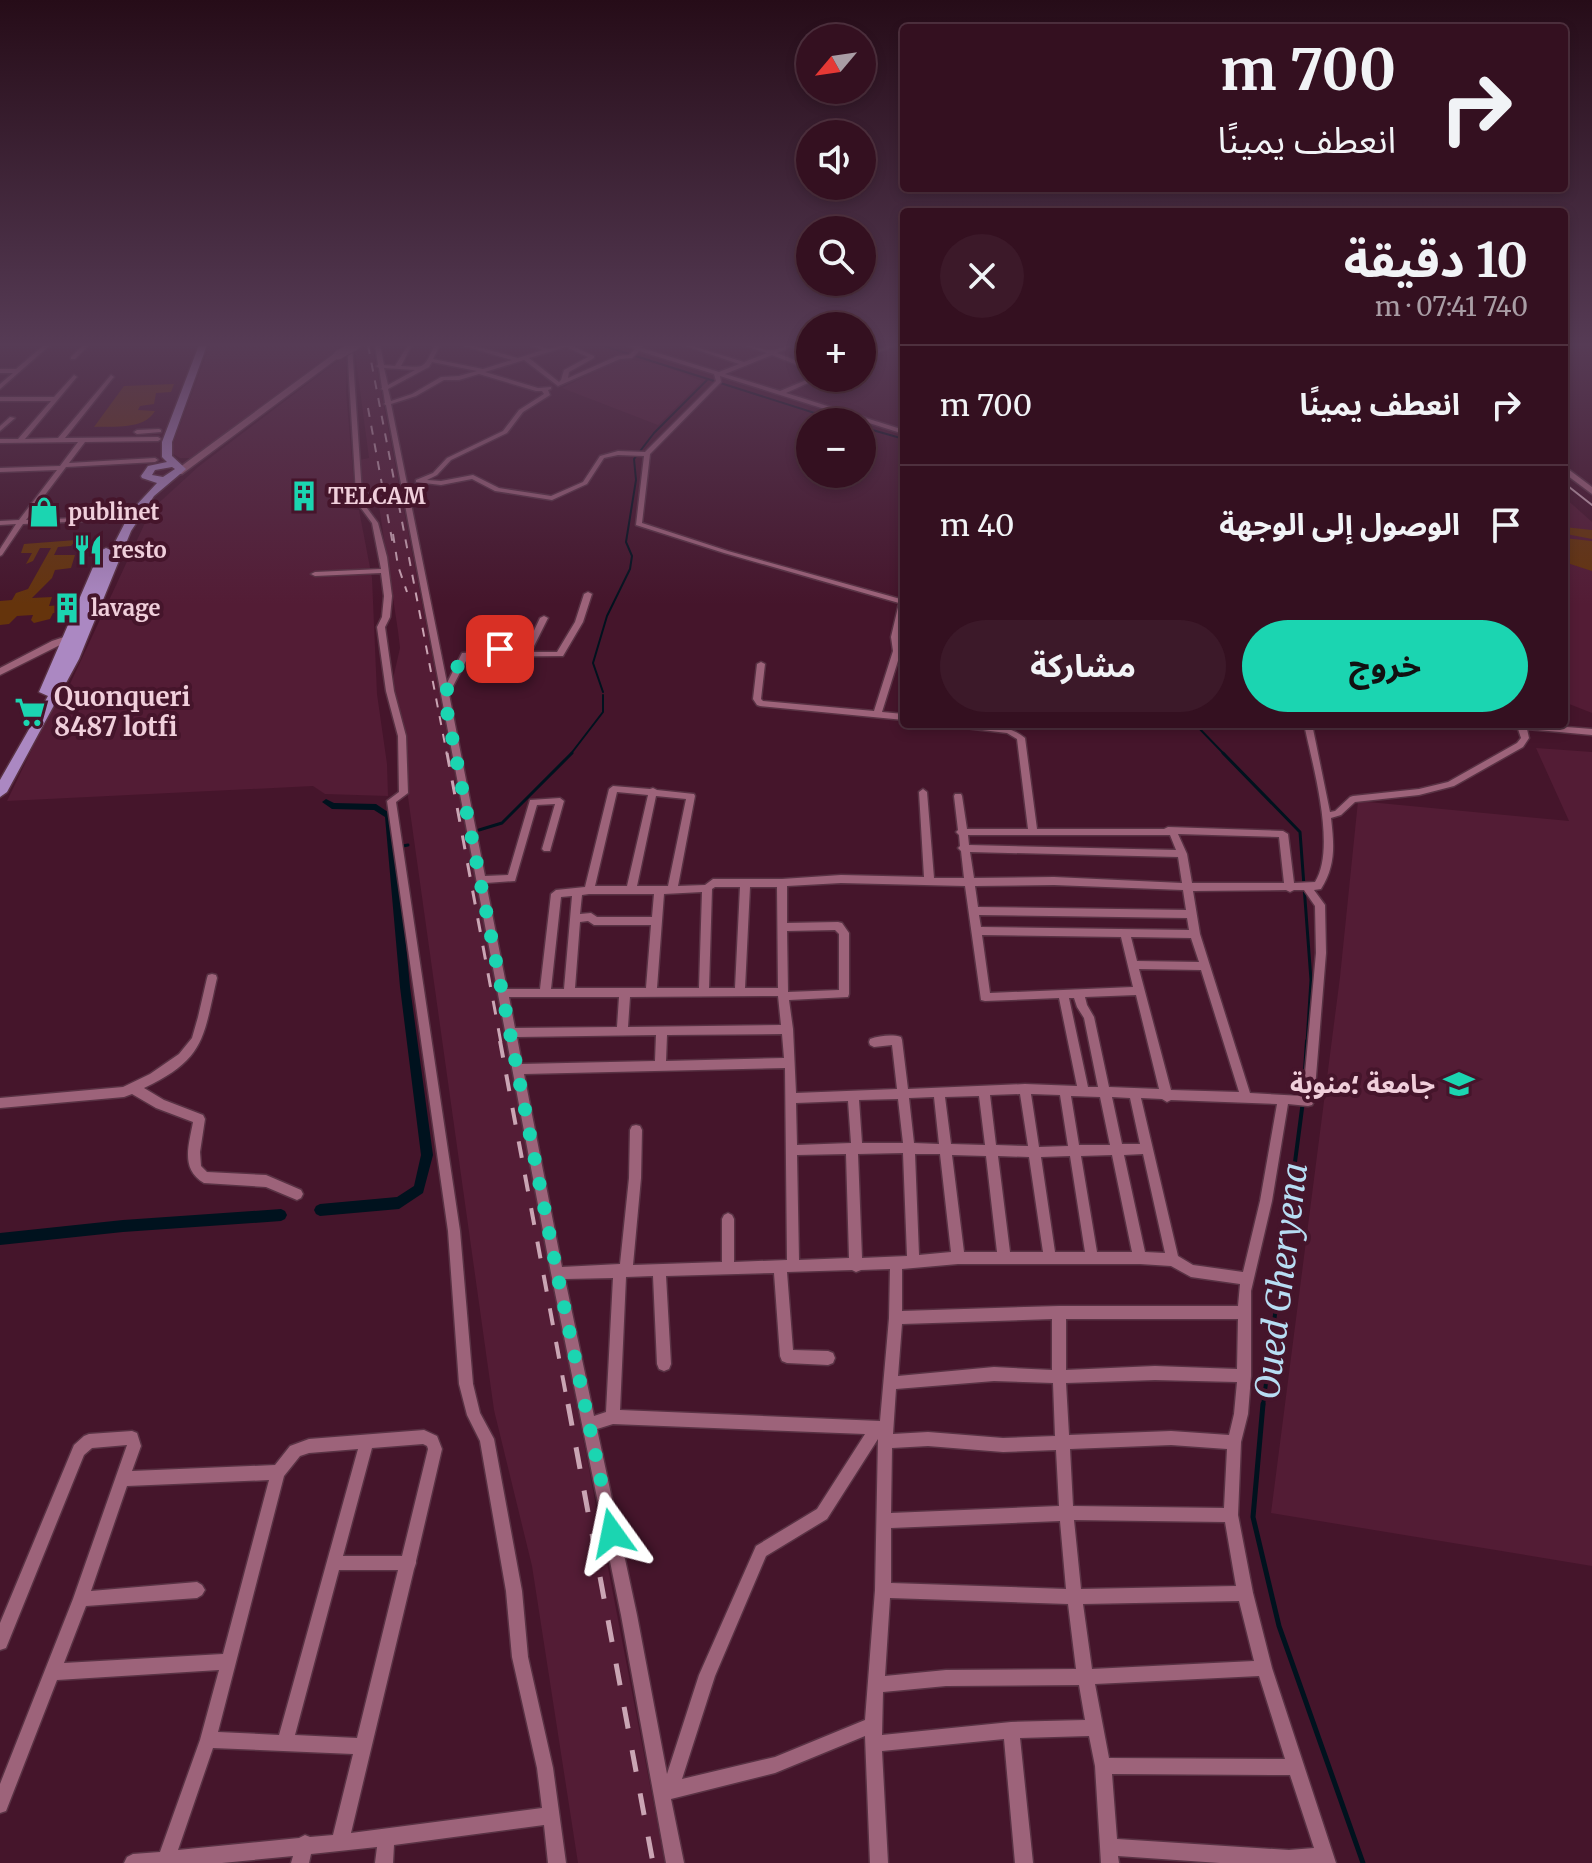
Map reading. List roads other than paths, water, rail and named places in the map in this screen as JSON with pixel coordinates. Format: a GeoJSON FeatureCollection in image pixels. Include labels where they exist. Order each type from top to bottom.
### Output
{"type":"FeatureCollection","features":[{"type":"Feature","properties":{"kind":"main road"},"geometry":{"type":"LineString","coordinates":[[0,775],[44,696],[142,489],[160,432]]}},
{"type":"Feature","properties":{"kind":"main road"},"geometry":{"type":"LineString","coordinates":[[171,432],[167,457],[173,470]]}},
{"type":"Feature","properties":{"kind":"main road"},"geometry":{"type":"LineString","coordinates":[[150,469],[154,480],[173,470]]}},
{"type":"Feature","properties":{"kind":"main road"},"geometry":{"type":"LineString","coordinates":[[0,792],[56,695],[85,635],[126,518],[173,470]]}},
{"type":"Feature","properties":{"kind":"street"},"geometry":{"type":"LineString","coordinates":[[20,441],[28,432]]}},
{"type":"Feature","properties":{"kind":"street"},"geometry":{"type":"LineString","coordinates":[[60,440],[67,432]]}},
{"type":"Feature","properties":{"kind":"street"},"geometry":{"type":"LineString","coordinates":[[173,470],[203,454],[233,432]]}},
{"type":"Feature","properties":{"kind":"street"},"geometry":{"type":"LineString","coordinates":[[355,432],[361,504],[375,523],[388,596],[386,617],[381,627],[390,691],[402,736],[404,765],[404,793],[391,801],[454,1231],[466,1384],[474,1415],[487,1439],[514,1591],[520,1657],[545,1768],[557,1863]]}},
{"type":"Feature","properties":{"kind":"street"},"geometry":{"type":"LineString","coordinates":[[393,432],[557,1273],[666,1792],[675,1863]]}},
{"type":"Feature","properties":{"kind":"street"},"geometry":{"type":"LineString","coordinates":[[418,481],[435,474],[449,459],[505,432]]}},
{"type":"Feature","properties":{"kind":"street"},"geometry":{"type":"LineString","coordinates":[[404,482],[441,483],[473,477],[497,490],[552,498],[585,483],[602,457],[640,453],[662,432]]}},
{"type":"Feature","properties":{"kind":"street"},"geometry":{"type":"LineString","coordinates":[[106,433],[159,435]]}},
{"type":"Feature","properties":{"kind":"street"},"geometry":{"type":"LineString","coordinates":[[0,441],[159,435]]}},
{"type":"Feature","properties":{"kind":"street"},"geometry":{"type":"LineString","coordinates":[[0,554],[83,440]]}},
{"type":"Feature","properties":{"kind":"street"},"geometry":{"type":"LineString","coordinates":[[640,453],[640,526],[900,601]]}},
{"type":"Feature","properties":{"kind":"street"},"geometry":{"type":"LineString","coordinates":[[0,470],[63,466],[150,469]]}},
{"type":"Feature","properties":{"kind":"street"},"geometry":{"type":"LineString","coordinates":[[1568,472],[1592,491]]}},
{"type":"Feature","properties":{"kind":"street"},"geometry":{"type":"LineString","coordinates":[[1568,478],[1592,497]]}},
{"type":"Feature","properties":{"kind":"street"},"geometry":{"type":"LineString","coordinates":[[0,523],[126,518]]}},
{"type":"Feature","properties":{"kind":"street"},"geometry":{"type":"LineString","coordinates":[[315,574],[385,571]]}},
{"type":"Feature","properties":{"kind":"street"},"geometry":{"type":"LineString","coordinates":[[444,696],[462,657],[493,654],[553,656],[562,651],[579,622],[588,594]]}},
{"type":"Feature","properties":{"kind":"street"},"geometry":{"type":"LineString","coordinates":[[877,714],[897,651],[895,637],[900,615]]}},
{"type":"Feature","properties":{"kind":"street"},"geometry":{"type":"LineString","coordinates":[[526,655],[544,618]]}},
{"type":"Feature","properties":{"kind":"street"},"geometry":{"type":"LineString","coordinates":[[493,654],[521,620]]}},
{"type":"Feature","properties":{"kind":"street"},"geometry":{"type":"LineString","coordinates":[[0,672],[70,637],[85,635]]}},
{"type":"Feature","properties":{"kind":"street"},"geometry":{"type":"LineString","coordinates":[[761,664],[757,699],[760,703],[900,717]]}},
{"type":"Feature","properties":{"kind":"street"},"geometry":{"type":"LineString","coordinates":[[987,728],[1009,731],[1021,738],[1033,831]]}},
{"type":"Feature","properties":{"kind":"street"},"geometry":{"type":"LineString","coordinates":[[545,992],[554,897],[560,893],[589,890],[659,892],[707,888],[713,883],[841,879],[1054,881],[1186,887],[1318,886],[1326,876],[1328,844],[1326,816],[1309,728]]}},
{"type":"Feature","properties":{"kind":"street"},"geometry":{"type":"LineString","coordinates":[[1326,816],[1338,813],[1353,799],[1419,792],[1451,784],[1520,745],[1525,738],[1522,728]]}},
{"type":"Feature","properties":{"kind":"street"},"geometry":{"type":"LineString","coordinates":[[1536,728],[1592,732]]}},
{"type":"Feature","properties":{"kind":"street"},"geometry":{"type":"LineString","coordinates":[[589,890],[613,789],[691,796],[672,890]]}},
{"type":"Feature","properties":{"kind":"street"},"geometry":{"type":"LineString","coordinates":[[631,890],[653,791]]}},
{"type":"Feature","properties":{"kind":"street"},"geometry":{"type":"LineString","coordinates":[[923,792],[929,881]]}},
{"type":"Feature","properties":{"kind":"street"},"geometry":{"type":"LineString","coordinates":[[958,796],[985,997],[1139,991]]}},
{"type":"Feature","properties":{"kind":"street"},"geometry":{"type":"LineString","coordinates":[[481,880],[512,878],[533,802],[560,801],[547,849]]}},
{"type":"Feature","properties":{"kind":"street"},"geometry":{"type":"LineString","coordinates":[[1167,830],[1176,835],[1182,854],[1195,934],[1246,1098]]}},
{"type":"Feature","properties":{"kind":"street"},"geometry":{"type":"LineString","coordinates":[[790,1098],[1025,1089],[1304,1101],[1321,953],[1320,905],[1299,888],[1283,834],[1167,830],[961,832]]}},
{"type":"Feature","properties":{"kind":"street"},"geometry":{"type":"LineString","coordinates":[[963,848],[1182,854]]}},
{"type":"Feature","properties":{"kind":"street"},"geometry":{"type":"LineString","coordinates":[[740,992],[745,883]]}},
{"type":"Feature","properties":{"kind":"street"},"geometry":{"type":"LineString","coordinates":[[782,883],[783,994],[790,1063],[791,1150],[787,1356],[828,1358]]}},
{"type":"Feature","properties":{"kind":"street"},"geometry":{"type":"LineString","coordinates":[[704,993],[707,888]]}},
{"type":"Feature","properties":{"kind":"street"},"geometry":{"type":"LineString","coordinates":[[569,992],[577,891]]}},
{"type":"Feature","properties":{"kind":"street"},"geometry":{"type":"LineString","coordinates":[[651,993],[659,892]]}},
{"type":"Feature","properties":{"kind":"street"},"geometry":{"type":"LineString","coordinates":[[974,911],[1191,914]]}},
{"type":"Feature","properties":{"kind":"street"},"geometry":{"type":"LineString","coordinates":[[575,918],[591,917],[594,921],[608,922],[657,921]]}},
{"type":"Feature","properties":{"kind":"street"},"geometry":{"type":"LineString","coordinates":[[502,993],[844,994],[844,933],[838,926],[784,927]]}},
{"type":"Feature","properties":{"kind":"street"},"geometry":{"type":"LineString","coordinates":[[976,931],[1195,934]]}},
{"type":"Feature","properties":{"kind":"street"},"geometry":{"type":"LineString","coordinates":[[1125,934],[1167,1097]]}},
{"type":"Feature","properties":{"kind":"street"},"geometry":{"type":"LineString","coordinates":[[1133,965],[1205,966]]}},
{"type":"Feature","properties":{"kind":"street"},"geometry":{"type":"LineString","coordinates":[[0,1103],[124,1092],[175,1064],[196,1042],[212,978]]}},
{"type":"Feature","properties":{"kind":"street"},"geometry":{"type":"LineString","coordinates":[[622,1031],[625,993]]}},
{"type":"Feature","properties":{"kind":"street"},"geometry":{"type":"LineString","coordinates":[[1078,993],[1089,1017],[1108,1094],[1140,1258]]}},
{"type":"Feature","properties":{"kind":"street"},"geometry":{"type":"LineString","coordinates":[[1063,994],[1084,1092]]}},
{"type":"Feature","properties":{"kind":"street"},"geometry":{"type":"LineString","coordinates":[[510,1033],[788,1029]]}},
{"type":"Feature","properties":{"kind":"street"},"geometry":{"type":"LineString","coordinates":[[660,1066],[662,1031]]}},
{"type":"Feature","properties":{"kind":"street"},"geometry":{"type":"LineString","coordinates":[[874,1042],[897,1040],[909,1148],[913,1260]]}},
{"type":"Feature","properties":{"kind":"street"},"geometry":{"type":"LineString","coordinates":[[517,1069],[790,1063]]}},
{"type":"Feature","properties":{"kind":"street"},"geometry":{"type":"LineString","coordinates":[[133,1088],[160,1104],[199,1119],[195,1168],[204,1177],[266,1181],[297,1194]]}},
{"type":"Feature","properties":{"kind":"street"},"geometry":{"type":"LineString","coordinates":[[1025,1089],[1050,1257]]}},
{"type":"Feature","properties":{"kind":"street"},"geometry":{"type":"LineString","coordinates":[[984,1090],[1004,1258]]}},
{"type":"Feature","properties":{"kind":"street"},"geometry":{"type":"LineString","coordinates":[[939,1092],[958,1258]]}},
{"type":"Feature","properties":{"kind":"street"},"geometry":{"type":"LineString","coordinates":[[1065,1093],[1092,1257]]}},
{"type":"Feature","properties":{"kind":"street"},"geometry":{"type":"LineString","coordinates":[[853,1095],[856,1266]]}},
{"type":"Feature","properties":{"kind":"street"},"geometry":{"type":"LineString","coordinates":[[1135,1095],[1173,1260]]}},
{"type":"Feature","properties":{"kind":"street"},"geometry":{"type":"LineString","coordinates":[[1059,1312],[1062,1443],[1074,1597],[1084,1677],[1103,1766],[1110,1855],[1326,1860],[1264,1668],[1245,1593],[1231,1515],[1234,1442],[1244,1376],[1246,1279],[1266,1201],[1283,1099]]}},
{"type":"Feature","properties":{"kind":"street"},"geometry":{"type":"LineString","coordinates":[[613,1417],[623,1270],[635,1178],[636,1130]]}},
{"type":"Feature","properties":{"kind":"street"},"geometry":{"type":"LineString","coordinates":[[791,1150],[909,1148],[1036,1152],[1147,1149]]}},
{"type":"Feature","properties":{"kind":"street"},"geometry":{"type":"LineString","coordinates":[[728,1219],[728,1267]]}},
{"type":"Feature","properties":{"kind":"street"},"geometry":{"type":"LineString","coordinates":[[557,1273],[856,1266],[958,1258],[1092,1257],[1173,1260],[1191,1271],[1246,1279]]}},
{"type":"Feature","properties":{"kind":"street"},"geometry":{"type":"LineString","coordinates":[[879,1863],[873,1725],[883,1590],[883,1432],[896,1318],[896,1263]]}},
{"type":"Feature","properties":{"kind":"street"},"geometry":{"type":"LineString","coordinates":[[659,1269],[664,1364]]}},
{"type":"Feature","properties":{"kind":"street"},"geometry":{"type":"LineString","coordinates":[[896,1318],[1059,1312],[1245,1313]]}},
{"type":"Feature","properties":{"kind":"street"},"geometry":{"type":"LineString","coordinates":[[891,1383],[994,1374],[1059,1377],[1155,1373],[1244,1376]]}},
{"type":"Feature","properties":{"kind":"street"},"geometry":{"type":"LineString","coordinates":[[588,1425],[613,1417],[883,1432],[1003,1445],[1171,1438],[1234,1442]]}},
{"type":"Feature","properties":{"kind":"street"},"geometry":{"type":"LineString","coordinates":[[666,1792],[707,1675],[761,1551],[822,1514],[883,1432]]}},
{"type":"Feature","properties":{"kind":"street"},"geometry":{"type":"LineString","coordinates":[[166,1861],[208,1740],[278,1472],[295,1451],[309,1446],[424,1437],[432,1441],[435,1449],[340,1843]]}},
{"type":"Feature","properties":{"kind":"street"},"geometry":{"type":"LineString","coordinates":[[0,1642],[82,1446],[89,1441],[132,1438],[134,1446],[81,1599],[0,1805]]}},
{"type":"Feature","properties":{"kind":"street"},"geometry":{"type":"LineString","coordinates":[[285,1741],[367,1442]]}},
{"type":"Feature","properties":{"kind":"street"},"geometry":{"type":"LineString","coordinates":[[122,1479],[278,1472]]}},
{"type":"Feature","properties":{"kind":"street"},"geometry":{"type":"LineString","coordinates":[[884,1521],[1068,1513],[1231,1515]]}},
{"type":"Feature","properties":{"kind":"street"},"geometry":{"type":"LineString","coordinates":[[335,1563],[409,1563]]}},
{"type":"Feature","properties":{"kind":"street"},"geometry":{"type":"LineString","coordinates":[[81,1599],[197,1590]]}},
{"type":"Feature","properties":{"kind":"street"},"geometry":{"type":"LineString","coordinates":[[883,1590],[1074,1597],[1245,1593]]}},
{"type":"Feature","properties":{"kind":"street"},"geometry":{"type":"LineString","coordinates":[[52,1672],[229,1661]]}},
{"type":"Feature","properties":{"kind":"street"},"geometry":{"type":"LineString","coordinates":[[875,1685],[946,1678],[1084,1677],[1264,1668]]}},
{"type":"Feature","properties":{"kind":"street"},"geometry":{"type":"LineString","coordinates":[[666,1792],[775,1765],[873,1725]]}},
{"type":"Feature","properties":{"kind":"street"},"geometry":{"type":"LineString","coordinates":[[875,1744],[1011,1730],[1095,1728]]}},
{"type":"Feature","properties":{"kind":"street"},"geometry":{"type":"LineString","coordinates":[[1011,1730],[1024,1863]]}},
{"type":"Feature","properties":{"kind":"street"},"geometry":{"type":"LineString","coordinates":[[208,1740],[364,1746]]}},
{"type":"Feature","properties":{"kind":"street"},"geometry":{"type":"LineString","coordinates":[[1103,1766],[1296,1767]]}},
{"type":"Feature","properties":{"kind":"street"},"geometry":{"type":"LineString","coordinates":[[133,1863],[340,1843],[549,1816]]}},
{"type":"Feature","properties":{"kind":"street"},"geometry":{"type":"LineString","coordinates":[[384,1863],[386,1837]]}},
{"type":"Feature","properties":{"kind":"street"},"geometry":{"type":"LineString","coordinates":[[300,1863],[305,1844]]}},
{"type":"Feature","properties":{"kind":"waterway"},"geometry":{"type":"LineString","coordinates":[[603,692],[593,663],[607,616],[630,569],[632,556],[626,542],[636,480],[634,459],[655,432]]}},
{"type":"Feature","properties":{"kind":"waterway","name":"Oued Gheryena"},"geometry":{"type":"LineString","coordinates":[[879,432],[900,438]]}},
{"type":"Feature","properties":{"kind":"waterway"},"geometry":{"type":"LineString","coordinates":[[570,755],[603,712],[603,695]]}},
{"type":"Feature","properties":{"kind":"waterway","name":"Oued Gheryena"},"geometry":{"type":"LineString","coordinates":[[1199,728],[1225,755]]}},
{"type":"Feature","properties":{"kind":"waterway","name":"Oued Gheryena"},"geometry":{"type":"LineString","coordinates":[[1223,753],[1300,832],[1311,980],[1307,1043]]}},
{"type":"Feature","properties":{"kind":"waterway"},"geometry":{"type":"LineString","coordinates":[[479,830],[502,823],[570,755]]}},
{"type":"Feature","properties":{"kind":"waterway"},"geometry":{"type":"LineString","coordinates":[[320,1210],[399,1203],[419,1189],[427,1155],[405,987],[389,816],[376,807],[332,806],[326,802]]}},
{"type":"Feature","properties":{"kind":"waterway"},"geometry":{"type":"LineString","coordinates":[[392,848],[408,845]]}},
{"type":"Feature","properties":{"kind":"waterway","name":"Oued Gheryena"},"geometry":{"type":"LineString","coordinates":[[1263,1406],[1303,1101],[1307,1041]]}},
{"type":"Feature","properties":{"kind":"waterway"},"geometry":{"type":"LineString","coordinates":[[0,1239],[123,1226],[281,1215]]}},
{"type":"Feature","properties":{"kind":"waterway","name":"Oued Gheryena"},"geometry":{"type":"LineString","coordinates":[[1263,1404],[1253,1517],[1279,1626],[1363,1863]]}},
{"type":"Feature","properties":{"kind":"tram line"},"geometry":{"type":"LineString","coordinates":[[1568,486],[1592,505]]}},
{"type":"Feature","properties":{"kind":"railway"},"geometry":{"type":"LineString","coordinates":[[372,432],[393,545]]}},
{"type":"Feature","properties":{"kind":"railway"},"geometry":{"type":"LineString","coordinates":[[385,432],[447,755]]}},
{"type":"Feature","properties":{"kind":"railway"},"geometry":{"type":"LineString","coordinates":[[393,534],[398,566],[407,592]]}},
{"type":"Feature","properties":{"kind":"railway"},"geometry":{"type":"LineString","coordinates":[[447,753],[501,1043]]}},
{"type":"Feature","properties":{"kind":"railway"},"geometry":{"type":"LineString","coordinates":[[500,1041],[568,1406]]}},
{"type":"Feature","properties":{"kind":"railway"},"geometry":{"type":"LineString","coordinates":[[568,1404],[653,1863]]}},
{"type":"Feature","properties":{"kind":"place","name":"TELCAM"},"geometry":{"type":"Point","coordinates":[304,496]}},
{"type":"Feature","properties":{"kind":"place","name":"publinet"},"geometry":{"type":"Point","coordinates":[44,512]}},
{"type":"Feature","properties":{"kind":"place","name":"resto"},"geometry":{"type":"Point","coordinates":[88,550]}},
{"type":"Feature","properties":{"kind":"place","name":"lavage"},"geometry":{"type":"Point","coordinates":[67,608]}},
{"type":"Feature","properties":{"kind":"place","name":"Quonqueri 8487 lotfi"},"geometry":{"type":"Point","coordinates":[30,712]}},
{"type":"Feature","properties":{"kind":"place","name":"جامعة ؛منوبة"},"geometry":{"type":"Point","coordinates":[1459,1084]}}]}
